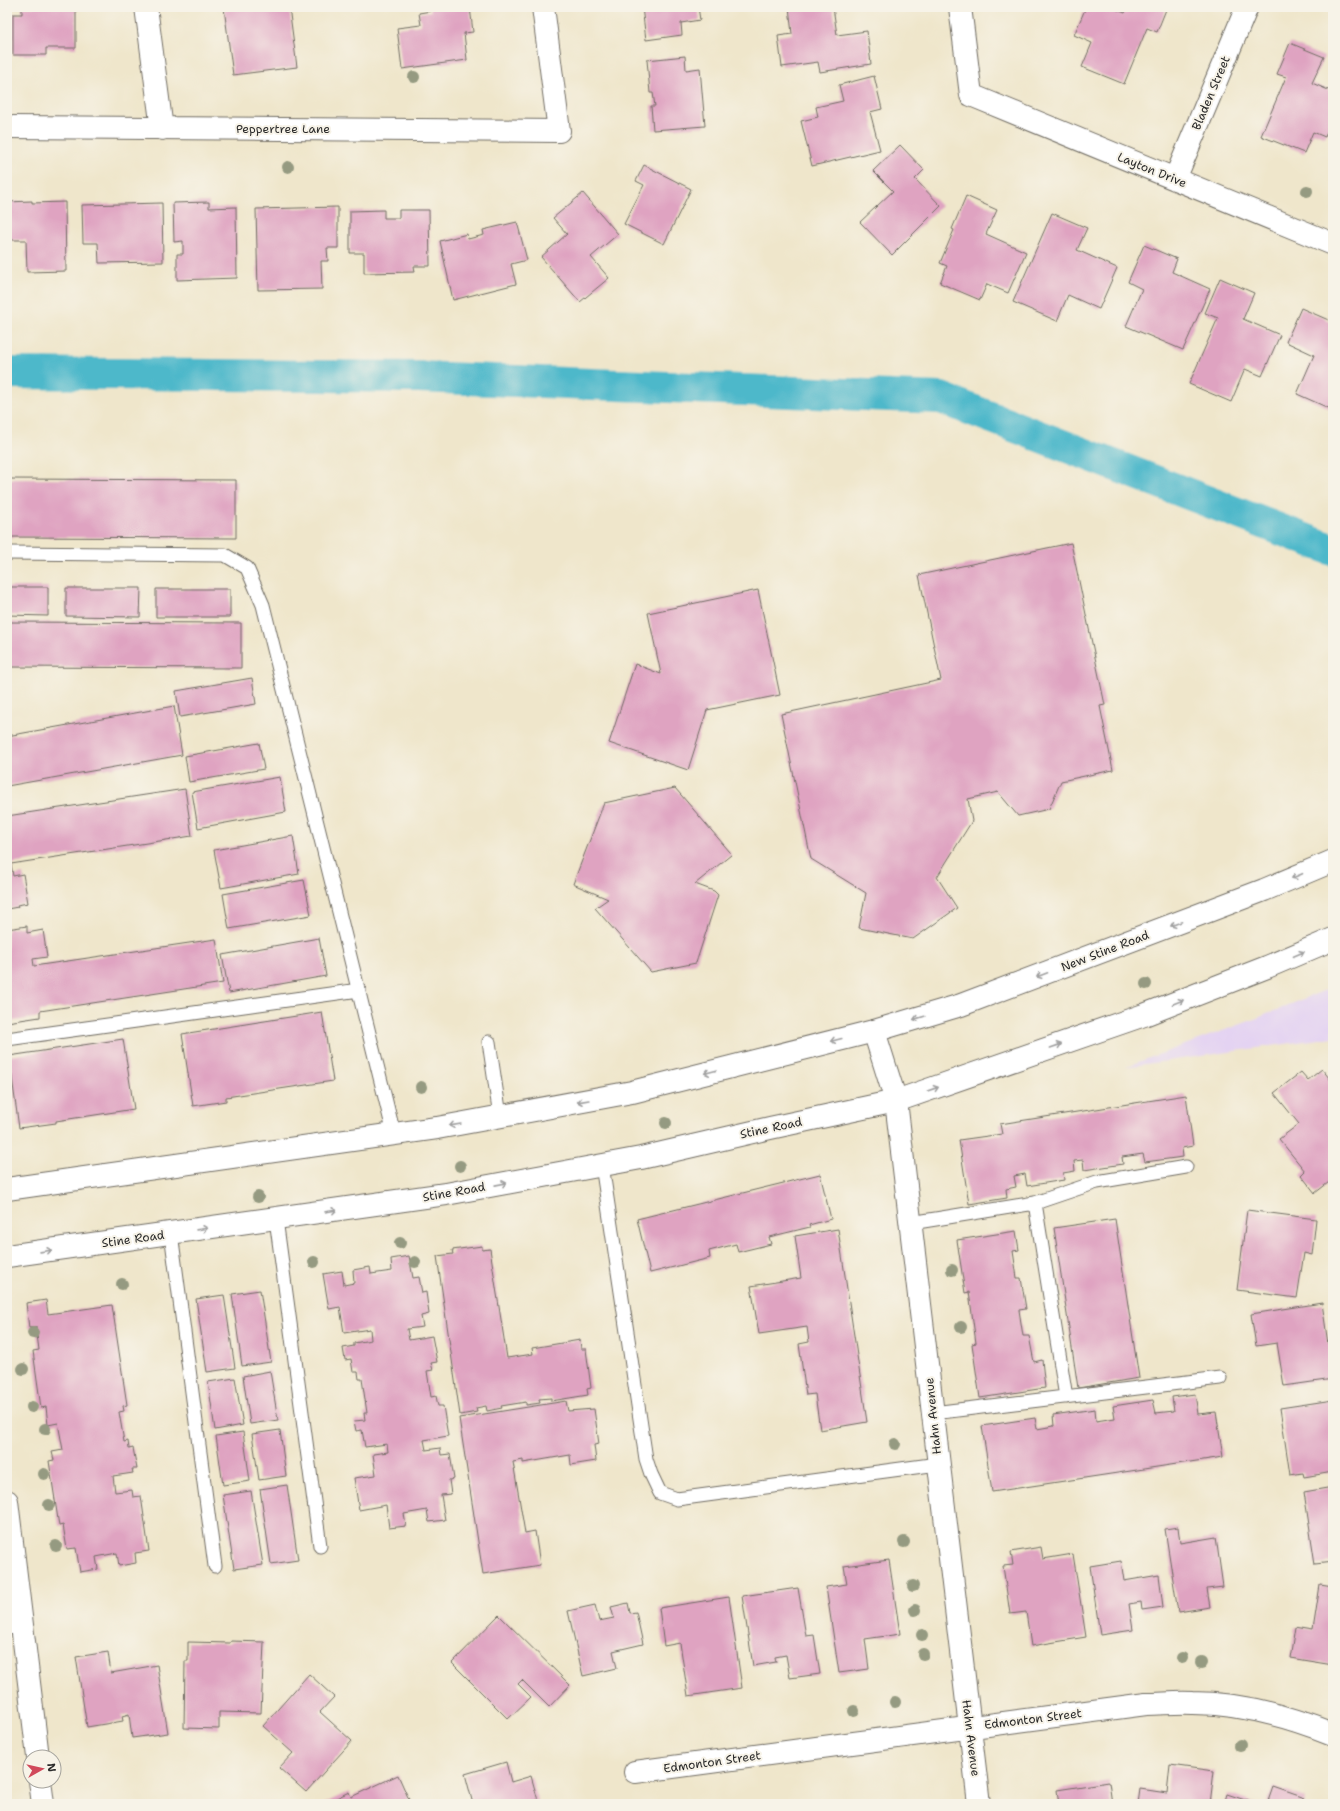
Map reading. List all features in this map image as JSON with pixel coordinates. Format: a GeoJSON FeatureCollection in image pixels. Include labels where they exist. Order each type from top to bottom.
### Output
{"type":"FeatureCollection","features":[{"type":"Feature","properties":{"kind":"street"},"geometry":{"type":"LineString","coordinates":[[146,7],[162,129]]}},
{"type":"Feature","properties":{"kind":"street","name":"Peppertree Lane"},"geometry":{"type":"LineString","coordinates":[[7,127],[559,131],[543,7]]}},
{"type":"Feature","properties":{"kind":"street","name":"Layton Drive"},"geometry":{"type":"LineString","coordinates":[[960,7],[972,95],[1333,244]]}},
{"type":"Feature","properties":{"kind":"street","name":"Bladen Street"},"geometry":{"type":"LineString","coordinates":[[1175,179],[1247,7]]}},
{"type":"Feature","properties":{"kind":"street","name":"New Stine Road"},"geometry":{"type":"LineString","coordinates":[[874,1031],[961,1005],[1264,890],[1333,861]]}},
{"type":"Feature","properties":{"kind":"street"},"geometry":{"type":"LineString","coordinates":[[896,1101],[1144,1015],[1267,967],[1333,939]]}},
{"type":"Feature","properties":{"kind":"street"},"geometry":{"type":"LineString","coordinates":[[7,1189],[394,1134],[632,1092],[874,1031]]}},
{"type":"Feature","properties":{"kind":"street","name":"Hahn Avenue"},"geometry":{"type":"LineString","coordinates":[[874,1031],[896,1101],[979,1804]]}},
{"type":"Feature","properties":{"kind":"street","name":"Stine Road"},"geometry":{"type":"LineString","coordinates":[[7,1256],[446,1194],[602,1165],[896,1101]]}},
{"type":"Feature","properties":{"kind":"street"},"geometry":{"type":"LineString","coordinates":[[7,1501],[14,1627],[37,1749]]}},
{"type":"Feature","properties":{"kind":"street","name":"Edmonton Street"},"geometry":{"type":"LineString","coordinates":[[635,1772],[1146,1704],[1193,1703],[1246,1708],[1298,1720],[1333,1734]]}},
{"type":"Feature","properties":{"kind":"street"},"geometry":{"type":"LineString","coordinates":[[41,1789],[43,1804]]}},
{"type":"Feature","properties":{"kind":"lane"},"geometry":{"type":"LineString","coordinates":[[7,553],[225,555],[247,568],[263,605],[394,1134]]}},
{"type":"Feature","properties":{"kind":"lane"},"geometry":{"type":"LineString","coordinates":[[7,1039],[358,990]]}},
{"type":"Feature","properties":{"kind":"lane"},"geometry":{"type":"LineString","coordinates":[[490,1042],[500,1116]]}},
{"type":"Feature","properties":{"kind":"lane"},"geometry":{"type":"LineString","coordinates":[[602,1165],[646,1459],[660,1493],[677,1499],[938,1464]]}},
{"type":"Feature","properties":{"kind":"lane"},"geometry":{"type":"LineString","coordinates":[[910,1223],[1035,1203],[1097,1182],[1186,1167]]}},
{"type":"Feature","properties":{"kind":"lane"},"geometry":{"type":"LineString","coordinates":[[1035,1203],[1066,1397]]}},
{"type":"Feature","properties":{"kind":"lane"},"geometry":{"type":"LineString","coordinates":[[276,1218],[320,1546]]}},
{"type":"Feature","properties":{"kind":"lane"},"geometry":{"type":"LineString","coordinates":[[171,1233],[215,1566]]}},
{"type":"Feature","properties":{"kind":"lane"},"geometry":{"type":"LineString","coordinates":[[933,1413],[1220,1378]]}},
{"type":"Feature","properties":{"kind":"shaded area"},"geometry":{"type":"Polygon","coordinates":[[[1333,987],[1333,1037],[1125,1067],[1255,1019],[1333,987]]]}},
{"type":"Feature","properties":{"kind":"building"},"geometry":{"type":"Polygon","coordinates":[[[22,7],[76,7],[76,48],[46,48],[46,55],[13,55],[13,14],[22,14],[22,7]]]}},
{"type":"Feature","properties":{"kind":"building"},"geometry":{"type":"Polygon","coordinates":[[[289,7],[297,67],[233,75],[224,8],[289,7]]]}},
{"type":"Feature","properties":{"kind":"building"},"geometry":{"type":"Polygon","coordinates":[[[430,7],[470,7],[473,32],[464,33],[467,60],[402,69],[397,28],[421,25],[419,13],[431,11],[430,7]]]}},
{"type":"Feature","properties":{"kind":"building"},"geometry":{"type":"Polygon","coordinates":[[[642,7],[698,7],[700,20],[681,23],[682,35],[646,40],[642,7]]]}},
{"type":"Feature","properties":{"kind":"building"},"geometry":{"type":"Polygon","coordinates":[[[789,7],[833,7],[837,35],[867,31],[871,64],[820,72],[818,62],[782,67],[778,36],[792,34],[789,7]]]}},
{"type":"Feature","properties":{"kind":"building"},"geometry":{"type":"Polygon","coordinates":[[[1086,7],[1110,7],[1125,13],[1128,7],[1167,7],[1157,32],[1147,28],[1124,84],[1082,67],[1092,43],[1074,35],[1086,7]]]}},
{"type":"Feature","properties":{"kind":"building"},"geometry":{"type":"Polygon","coordinates":[[[1290,43],[1324,57],[1312,83],[1333,92],[1333,118],[1325,137],[1313,132],[1304,153],[1261,136],[1286,77],[1277,74],[1290,43]]]}},
{"type":"Feature","properties":{"kind":"building"},"geometry":{"type":"Polygon","coordinates":[[[685,56],[686,70],[700,68],[705,126],[653,130],[651,106],[655,106],[653,93],[650,93],[647,60],[685,56]]]}},
{"type":"Feature","properties":{"kind":"building"},"geometry":{"type":"Polygon","coordinates":[[[874,76],[882,109],[870,112],[880,150],[812,166],[801,121],[818,117],[816,107],[843,101],[839,85],[874,76]]]}},
{"type":"Feature","properties":{"kind":"building"},"geometry":{"type":"Polygon","coordinates":[[[900,145],[924,170],[915,179],[941,206],[892,255],[860,222],[893,191],[873,171],[900,145]]]}},
{"type":"Feature","properties":{"kind":"building"},"geometry":{"type":"Polygon","coordinates":[[[644,165],[691,189],[664,244],[624,224],[644,185],[636,181],[644,165]]]}},
{"type":"Feature","properties":{"kind":"building"},"geometry":{"type":"Polygon","coordinates":[[[583,193],[618,234],[591,257],[609,278],[580,302],[541,257],[567,234],[553,218],[583,193]]]}},
{"type":"Feature","properties":{"kind":"building"},"geometry":{"type":"Polygon","coordinates":[[[966,196],[997,210],[986,234],[1026,252],[1008,293],[987,284],[980,300],[940,283],[947,266],[940,263],[966,196]]]}},
{"type":"Feature","properties":{"kind":"building"},"geometry":{"type":"Polygon","coordinates":[[[32,201],[32,203],[65,202],[66,271],[27,272],[26,240],[7,240],[7,202],[32,201]]]}},
{"type":"Feature","properties":{"kind":"building"},"geometry":{"type":"Polygon","coordinates":[[[209,202],[209,208],[236,207],[237,278],[177,280],[177,254],[183,254],[183,241],[174,242],[173,203],[209,202]]]}},
{"type":"Feature","properties":{"kind":"building"},"geometry":{"type":"Polygon","coordinates":[[[162,203],[163,262],[99,263],[98,243],[83,243],[82,205],[162,203]]]}},
{"type":"Feature","properties":{"kind":"building"},"geometry":{"type":"Polygon","coordinates":[[[338,207],[338,248],[327,248],[328,261],[321,261],[322,289],[258,290],[256,209],[338,207]]]}},
{"type":"Feature","properties":{"kind":"building"},"geometry":{"type":"Polygon","coordinates":[[[384,210],[384,218],[399,218],[399,210],[429,210],[430,266],[414,266],[415,272],[364,273],[364,253],[350,253],[350,211],[384,210]]]}},
{"type":"Feature","properties":{"kind":"building"},"geometry":{"type":"Polygon","coordinates":[[[1052,213],[1087,228],[1077,250],[1117,268],[1099,309],[1068,295],[1057,321],[1013,302],[1052,213]]]}},
{"type":"Feature","properties":{"kind":"building"},"geometry":{"type":"Polygon","coordinates":[[[517,222],[527,260],[511,264],[516,284],[453,300],[440,241],[467,234],[468,239],[484,235],[483,230],[517,222]]]}},
{"type":"Feature","properties":{"kind":"building"},"geometry":{"type":"Polygon","coordinates":[[[1144,245],[1177,259],[1172,272],[1210,289],[1183,350],[1126,326],[1142,289],[1128,282],[1144,245]]]}},
{"type":"Feature","properties":{"kind":"building"},"geometry":{"type":"Polygon","coordinates":[[[1220,278],[1254,293],[1243,319],[1280,335],[1262,376],[1245,369],[1231,402],[1189,384],[1218,318],[1205,313],[1220,278]]]}},
{"type":"Feature","properties":{"kind":"building"},"geometry":{"type":"Polygon","coordinates":[[[1301,308],[1333,322],[1333,410],[1297,394],[1314,355],[1286,342],[1301,308]]]}},
{"type":"Feature","properties":{"kind":"building"},"geometry":{"type":"Polygon","coordinates":[[[7,479],[236,480],[236,538],[7,537],[7,479]]]}},
{"type":"Feature","properties":{"kind":"building"},"geometry":{"type":"Polygon","coordinates":[[[1071,543],[1105,705],[1100,706],[1113,770],[1061,781],[1049,809],[1018,816],[998,792],[968,799],[972,821],[937,877],[957,908],[913,939],[859,928],[866,893],[811,859],[781,714],[941,680],[919,575],[1071,543]]]}},
{"type":"Feature","properties":{"kind":"building"},"geometry":{"type":"Polygon","coordinates":[[[7,587],[48,587],[48,616],[7,615],[7,587]]]}},
{"type":"Feature","properties":{"kind":"building"},"geometry":{"type":"Polygon","coordinates":[[[66,588],[141,588],[140,617],[66,616],[66,588]]]}},
{"type":"Feature","properties":{"kind":"building"},"geometry":{"type":"Polygon","coordinates":[[[156,589],[230,589],[230,617],[156,617],[156,589]]]}},
{"type":"Feature","properties":{"kind":"building"},"geometry":{"type":"Polygon","coordinates":[[[758,590],[780,695],[707,710],[688,770],[609,743],[635,664],[661,674],[648,613],[758,590]]]}},
{"type":"Feature","properties":{"kind":"building"},"geometry":{"type":"Polygon","coordinates":[[[7,622],[241,623],[241,668],[7,667],[7,622]]]}},
{"type":"Feature","properties":{"kind":"building"},"geometry":{"type":"Polygon","coordinates":[[[252,678],[256,704],[180,717],[176,691],[252,678]]]}},
{"type":"Feature","properties":{"kind":"building"},"geometry":{"type":"Polygon","coordinates":[[[174,706],[182,755],[7,786],[7,736],[174,706]]]}},
{"type":"Feature","properties":{"kind":"building"},"geometry":{"type":"Polygon","coordinates":[[[259,743],[264,769],[189,782],[185,756],[259,743]]]}},
{"type":"Feature","properties":{"kind":"building"},"geometry":{"type":"Polygon","coordinates":[[[280,777],[286,812],[198,828],[192,792],[280,777]]]}},
{"type":"Feature","properties":{"kind":"building"},"geometry":{"type":"Polygon","coordinates":[[[675,788],[731,855],[695,884],[714,891],[718,895],[696,963],[651,972],[595,908],[608,899],[573,884],[604,803],[675,788]]]}},
{"type":"Feature","properties":{"kind":"building"},"geometry":{"type":"Polygon","coordinates":[[[185,789],[192,836],[11,864],[13,876],[23,874],[28,903],[7,909],[7,816],[185,789]]]}},
{"type":"Feature","properties":{"kind":"building"},"geometry":{"type":"Polygon","coordinates":[[[293,836],[299,874],[221,888],[214,850],[293,836]]]}},
{"type":"Feature","properties":{"kind":"building"},"geometry":{"type":"Polygon","coordinates":[[[304,880],[311,915],[229,929],[223,894],[304,880]]]}},
{"type":"Feature","properties":{"kind":"building"},"geometry":{"type":"Polygon","coordinates":[[[27,926],[27,933],[43,930],[47,957],[33,959],[34,966],[216,939],[223,983],[40,1011],[40,1017],[7,1022],[7,929],[27,926]]]}},
{"type":"Feature","properties":{"kind":"building"},"geometry":{"type":"Polygon","coordinates":[[[319,938],[326,976],[229,993],[222,955],[319,938]]]}},
{"type":"Feature","properties":{"kind":"building"},"geometry":{"type":"Polygon","coordinates":[[[322,1012],[333,1081],[226,1097],[226,1101],[193,1106],[182,1034],[322,1012]]]}},
{"type":"Feature","properties":{"kind":"building"},"geometry":{"type":"Polygon","coordinates":[[[123,1039],[134,1109],[19,1128],[9,1056],[123,1039]]]}},
{"type":"Feature","properties":{"kind":"building"},"geometry":{"type":"Polygon","coordinates":[[[1322,1069],[1333,1083],[1333,1179],[1315,1193],[1301,1175],[1305,1171],[1279,1139],[1299,1124],[1274,1093],[1301,1072],[1308,1080],[1322,1069]]]}},
{"type":"Feature","properties":{"kind":"building"},"geometry":{"type":"Polygon","coordinates":[[[1186,1095],[1193,1146],[1182,1148],[1183,1157],[1145,1162],[1143,1154],[1122,1157],[1123,1164],[1084,1170],[1083,1160],[1074,1161],[1075,1171],[1063,1173],[1064,1180],[1027,1186],[1025,1174],[1014,1176],[1016,1187],[1006,1189],[1007,1198],[969,1204],[959,1140],[1002,1134],[1000,1124],[1186,1095]]]}},
{"type":"Feature","properties":{"kind":"building"},"geometry":{"type":"Polygon","coordinates":[[[820,1174],[831,1219],[809,1225],[810,1227],[769,1237],[771,1244],[738,1252],[736,1244],[709,1251],[710,1258],[650,1273],[637,1219],[820,1174]]]}},
{"type":"Feature","properties":{"kind":"building"},"geometry":{"type":"Polygon","coordinates":[[[1247,1210],[1316,1219],[1312,1255],[1304,1253],[1297,1298],[1237,1290],[1247,1210]]]}},
{"type":"Feature","properties":{"kind":"building"},"geometry":{"type":"Polygon","coordinates":[[[1115,1219],[1139,1378],[1078,1388],[1054,1228],[1115,1219]]]}},
{"type":"Feature","properties":{"kind":"building"},"geometry":{"type":"Polygon","coordinates":[[[838,1229],[867,1422],[820,1430],[815,1394],[806,1395],[799,1344],[809,1342],[807,1327],[759,1334],[751,1286],[801,1278],[795,1236],[838,1229]]]}},
{"type":"Feature","properties":{"kind":"building"},"geometry":{"type":"Polygon","coordinates":[[[1016,1231],[1019,1250],[1013,1251],[1017,1278],[1021,1278],[1026,1309],[1019,1310],[1023,1336],[1029,1336],[1034,1362],[1042,1360],[1045,1388],[980,1398],[972,1344],[976,1343],[969,1292],[965,1293],[957,1240],[1016,1231]]]}},
{"type":"Feature","properties":{"kind":"building"},"geometry":{"type":"Polygon","coordinates":[[[482,1246],[482,1250],[490,1249],[507,1358],[533,1354],[532,1348],[580,1340],[581,1349],[586,1349],[591,1388],[587,1389],[588,1395],[551,1401],[551,1398],[539,1399],[540,1403],[526,1405],[526,1402],[501,1406],[502,1408],[487,1411],[486,1406],[476,1408],[477,1412],[460,1415],[437,1256],[453,1254],[452,1250],[482,1246]]]}},
{"type":"Feature","properties":{"kind":"building"},"geometry":{"type":"Polygon","coordinates":[[[409,1256],[413,1278],[419,1277],[422,1293],[426,1292],[429,1314],[421,1316],[423,1327],[407,1329],[409,1340],[432,1336],[437,1362],[431,1363],[433,1370],[427,1371],[431,1397],[436,1396],[438,1406],[443,1406],[448,1436],[424,1440],[426,1450],[440,1448],[441,1455],[450,1454],[454,1479],[449,1480],[451,1494],[441,1495],[445,1520],[429,1522],[427,1510],[404,1514],[406,1526],[389,1528],[386,1505],[359,1510],[354,1478],[376,1475],[373,1454],[388,1452],[387,1444],[365,1447],[362,1430],[356,1431],[354,1421],[365,1420],[364,1413],[367,1413],[362,1379],[359,1379],[358,1372],[353,1372],[351,1359],[345,1360],[343,1348],[354,1346],[354,1343],[371,1340],[370,1329],[344,1333],[340,1307],[329,1309],[323,1274],[342,1271],[344,1285],[354,1283],[353,1270],[370,1267],[371,1274],[392,1271],[391,1259],[409,1256]]]}},
{"type":"Feature","properties":{"kind":"building"},"geometry":{"type":"Polygon","coordinates":[[[260,1290],[271,1362],[242,1366],[232,1294],[260,1290]]]}},
{"type":"Feature","properties":{"kind":"building"},"geometry":{"type":"Polygon","coordinates":[[[224,1295],[235,1368],[207,1372],[196,1299],[224,1295]]]}},
{"type":"Feature","properties":{"kind":"building"},"geometry":{"type":"Polygon","coordinates":[[[46,1300],[48,1314],[112,1305],[127,1405],[123,1406],[124,1411],[119,1412],[124,1442],[128,1441],[129,1449],[133,1448],[137,1469],[132,1469],[133,1473],[113,1476],[115,1492],[132,1490],[133,1497],[141,1496],[149,1551],[135,1553],[136,1563],[119,1566],[117,1553],[96,1557],[98,1569],[80,1572],[76,1548],[67,1549],[63,1525],[59,1526],[49,1461],[54,1460],[52,1452],[63,1450],[58,1423],[48,1425],[46,1407],[41,1408],[33,1351],[39,1350],[36,1327],[29,1328],[26,1303],[46,1300]]]}},
{"type":"Feature","properties":{"kind":"building"},"geometry":{"type":"Polygon","coordinates":[[[1322,1303],[1328,1344],[1333,1344],[1333,1379],[1284,1386],[1277,1343],[1256,1346],[1251,1314],[1322,1303]]]}},
{"type":"Feature","properties":{"kind":"building"},"geometry":{"type":"Polygon","coordinates":[[[270,1371],[278,1420],[250,1424],[243,1376],[270,1371]]]}},
{"type":"Feature","properties":{"kind":"building"},"geometry":{"type":"Polygon","coordinates":[[[235,1378],[243,1425],[215,1430],[208,1382],[235,1378]]]}},
{"type":"Feature","properties":{"kind":"building"},"geometry":{"type":"Polygon","coordinates":[[[1195,1394],[1198,1414],[1216,1412],[1223,1457],[992,1492],[982,1426],[1035,1418],[1037,1429],[1054,1426],[1053,1415],[1095,1409],[1096,1421],[1115,1418],[1113,1406],[1153,1400],[1156,1413],[1174,1411],[1172,1397],[1195,1394]]]}},
{"type":"Feature","properties":{"kind":"building"},"geometry":{"type":"Polygon","coordinates":[[[1333,1400],[1333,1472],[1304,1477],[1303,1473],[1290,1475],[1280,1408],[1333,1400]]]}},
{"type":"Feature","properties":{"kind":"building"},"geometry":{"type":"Polygon","coordinates":[[[566,1401],[568,1411],[594,1409],[599,1444],[594,1445],[596,1461],[571,1465],[570,1455],[523,1463],[523,1460],[513,1462],[525,1533],[535,1531],[540,1565],[483,1574],[459,1418],[566,1401]]]}},
{"type":"Feature","properties":{"kind":"building"},"geometry":{"type":"Polygon","coordinates":[[[280,1430],[286,1476],[259,1480],[252,1434],[280,1430]]]}},
{"type":"Feature","properties":{"kind":"building"},"geometry":{"type":"Polygon","coordinates":[[[243,1432],[250,1481],[223,1485],[216,1436],[243,1432]]]}},
{"type":"Feature","properties":{"kind":"building"},"geometry":{"type":"Polygon","coordinates":[[[287,1485],[298,1560],[271,1564],[260,1489],[287,1485]]]}},
{"type":"Feature","properties":{"kind":"building"},"geometry":{"type":"Polygon","coordinates":[[[1333,1487],[1333,1562],[1315,1564],[1304,1492],[1333,1487]]]}},
{"type":"Feature","properties":{"kind":"building"},"geometry":{"type":"Polygon","coordinates":[[[251,1491],[263,1565],[234,1569],[223,1495],[251,1491]]]}},
{"type":"Feature","properties":{"kind":"building"},"geometry":{"type":"Polygon","coordinates":[[[1178,1527],[1180,1543],[1216,1537],[1223,1587],[1207,1589],[1210,1607],[1178,1612],[1165,1529],[1178,1527]]]}},
{"type":"Feature","properties":{"kind":"building"},"geometry":{"type":"Polygon","coordinates":[[[1041,1547],[1043,1559],[1073,1554],[1086,1637],[1031,1646],[1026,1612],[1010,1614],[1003,1566],[1013,1565],[1011,1552],[1041,1547]]]}},
{"type":"Feature","properties":{"kind":"building"},"geometry":{"type":"Polygon","coordinates":[[[889,1560],[900,1634],[865,1639],[869,1669],[839,1673],[826,1587],[847,1584],[844,1566],[889,1560]]]}},
{"type":"Feature","properties":{"kind":"building"},"geometry":{"type":"Polygon","coordinates":[[[1121,1561],[1124,1581],[1159,1575],[1163,1607],[1142,1610],[1141,1602],[1129,1604],[1133,1630],[1100,1635],[1090,1566],[1121,1561]]]}},
{"type":"Feature","properties":{"kind":"building"},"geometry":{"type":"Polygon","coordinates":[[[1320,1585],[1333,1587],[1333,1665],[1290,1658],[1295,1627],[1313,1630],[1320,1585]]]}},
{"type":"Feature","properties":{"kind":"building"},"geometry":{"type":"Polygon","coordinates":[[[798,1588],[806,1636],[814,1635],[820,1674],[790,1678],[786,1655],[775,1657],[776,1662],[753,1666],[742,1596],[798,1588]]]}},
{"type":"Feature","properties":{"kind":"building"},"geometry":{"type":"Polygon","coordinates":[[[729,1597],[742,1688],[688,1696],[680,1643],[664,1646],[659,1608],[729,1597]]]}},
{"type":"Feature","properties":{"kind":"building"},"geometry":{"type":"Polygon","coordinates":[[[628,1603],[630,1613],[636,1612],[643,1644],[613,1651],[617,1668],[583,1676],[568,1611],[595,1605],[599,1621],[614,1618],[611,1607],[628,1603]]]}},
{"type":"Feature","properties":{"kind":"building"},"geometry":{"type":"Polygon","coordinates":[[[499,1615],[570,1685],[549,1707],[522,1680],[518,1684],[531,1697],[508,1719],[452,1663],[499,1615]]]}},
{"type":"Feature","properties":{"kind":"building"},"geometry":{"type":"Polygon","coordinates":[[[231,1641],[264,1642],[261,1713],[219,1712],[219,1729],[184,1728],[185,1661],[188,1661],[188,1642],[230,1643],[231,1641]]]}},
{"type":"Feature","properties":{"kind":"building"},"geometry":{"type":"Polygon","coordinates":[[[108,1652],[111,1673],[157,1665],[168,1733],[132,1738],[129,1714],[122,1716],[123,1721],[87,1727],[76,1657],[108,1652]]]}},
{"type":"Feature","properties":{"kind":"building"},"geometry":{"type":"Polygon","coordinates":[[[309,1674],[334,1697],[320,1712],[352,1741],[306,1792],[279,1768],[293,1753],[263,1726],[309,1674]]]}},
{"type":"Feature","properties":{"kind":"building"},"geometry":{"type":"Polygon","coordinates":[[[506,1762],[511,1782],[531,1776],[539,1804],[473,1804],[465,1774],[506,1762]]]}},
{"type":"Feature","properties":{"kind":"building"},"geometry":{"type":"Polygon","coordinates":[[[1170,1765],[1214,1771],[1210,1804],[1138,1804],[1140,1789],[1167,1793],[1170,1765]]]}},
{"type":"Feature","properties":{"kind":"building"},"geometry":{"type":"Polygon","coordinates":[[[398,1775],[411,1804],[324,1804],[349,1792],[351,1797],[398,1775]]]}},
{"type":"Feature","properties":{"kind":"building"},"geometry":{"type":"Polygon","coordinates":[[[1109,1782],[1112,1804],[1059,1804],[1057,1790],[1109,1782]]]}},
{"type":"Feature","properties":{"kind":"building"},"geometry":{"type":"Polygon","coordinates":[[[1273,1787],[1305,1798],[1303,1804],[1267,1804],[1273,1787]]]}},
{"type":"Feature","properties":{"kind":"building"},"geometry":{"type":"Polygon","coordinates":[[[1227,1794],[1257,1804],[1224,1804],[1227,1794]]]}},
{"type":"Feature","properties":{"kind":"waterway"},"geometry":{"type":"LineString","coordinates":[[7,373],[418,377],[941,398],[1333,550]]}}]}
